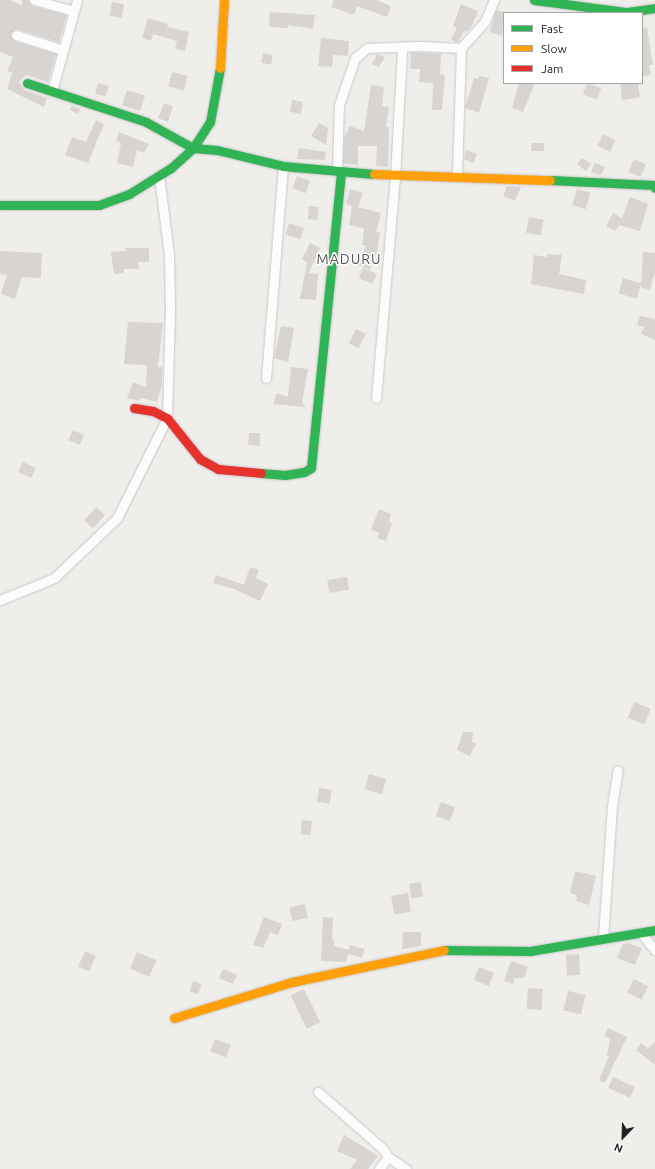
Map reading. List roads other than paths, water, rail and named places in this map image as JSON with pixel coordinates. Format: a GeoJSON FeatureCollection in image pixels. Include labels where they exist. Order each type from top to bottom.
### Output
{"type":"FeatureCollection","features":[{"type":"Feature","properties":{"kind":"street"},"geometry":{"type":"LineString","coordinates":[[34,0],[74,11]]}},
{"type":"Feature","properties":{"kind":"street"},"geometry":{"type":"LineString","coordinates":[[52,91],[77,0]]}},
{"type":"Feature","properties":{"kind":"street"},"geometry":{"type":"LineString","coordinates":[[0,205],[99,205],[129,194],[159,176],[171,168],[193,148],[210,122],[221,64],[224,0]]}},
{"type":"Feature","properties":{"kind":"street"},"geometry":{"type":"LineString","coordinates":[[457,176],[461,48],[484,21],[494,0]]}},
{"type":"Feature","properties":{"kind":"street"},"geometry":{"type":"LineString","coordinates":[[534,0],[627,12],[655,8]]}},
{"type":"Feature","properties":{"kind":"street"},"geometry":{"type":"LineString","coordinates":[[16,36],[64,50]]}},
{"type":"Feature","properties":{"kind":"street"},"geometry":{"type":"LineString","coordinates":[[134,408],[153,411],[166,418],[200,459],[218,469],[285,475],[304,472],[311,468],[339,171],[339,105],[355,58],[367,48],[384,46],[402,49],[420,46],[461,48]]}},
{"type":"Feature","properties":{"kind":"street"},"geometry":{"type":"LineString","coordinates":[[376,398],[395,176],[402,49]]}},
{"type":"Feature","properties":{"kind":"street"},"geometry":{"type":"LineString","coordinates":[[27,83],[146,122],[193,148],[217,150],[283,166],[395,176],[457,176],[654,185],[655,188]]}},
{"type":"Feature","properties":{"kind":"street"},"geometry":{"type":"LineString","coordinates":[[266,378],[283,166]]}},
{"type":"Feature","properties":{"kind":"street"},"geometry":{"type":"LineString","coordinates":[[0,600],[54,578],[117,518],[166,418],[170,309],[169,255],[159,176]]}},
{"type":"Feature","properties":{"kind":"street"},"geometry":{"type":"LineString","coordinates":[[603,938],[612,806],[618,770]]}},
{"type":"Feature","properties":{"kind":"street"},"geometry":{"type":"LineString","coordinates":[[174,1018],[279,988],[292,982],[438,950],[530,951],[655,930]]}},
{"type":"Feature","properties":{"kind":"street"},"geometry":{"type":"LineString","coordinates":[[641,932],[655,950]]}},
{"type":"Feature","properties":{"kind":"street"},"geometry":{"type":"LineString","coordinates":[[318,1092],[383,1149],[388,1157],[406,1169]]}},
{"type":"Feature","properties":{"kind":"street"},"geometry":{"type":"LineString","coordinates":[[379,1169],[388,1157]]}},
{"type":"Feature","properties":{"kind":"district","name":"MADURU"},"geometry":{"type":"Point","coordinates":[349,259]}}]}
